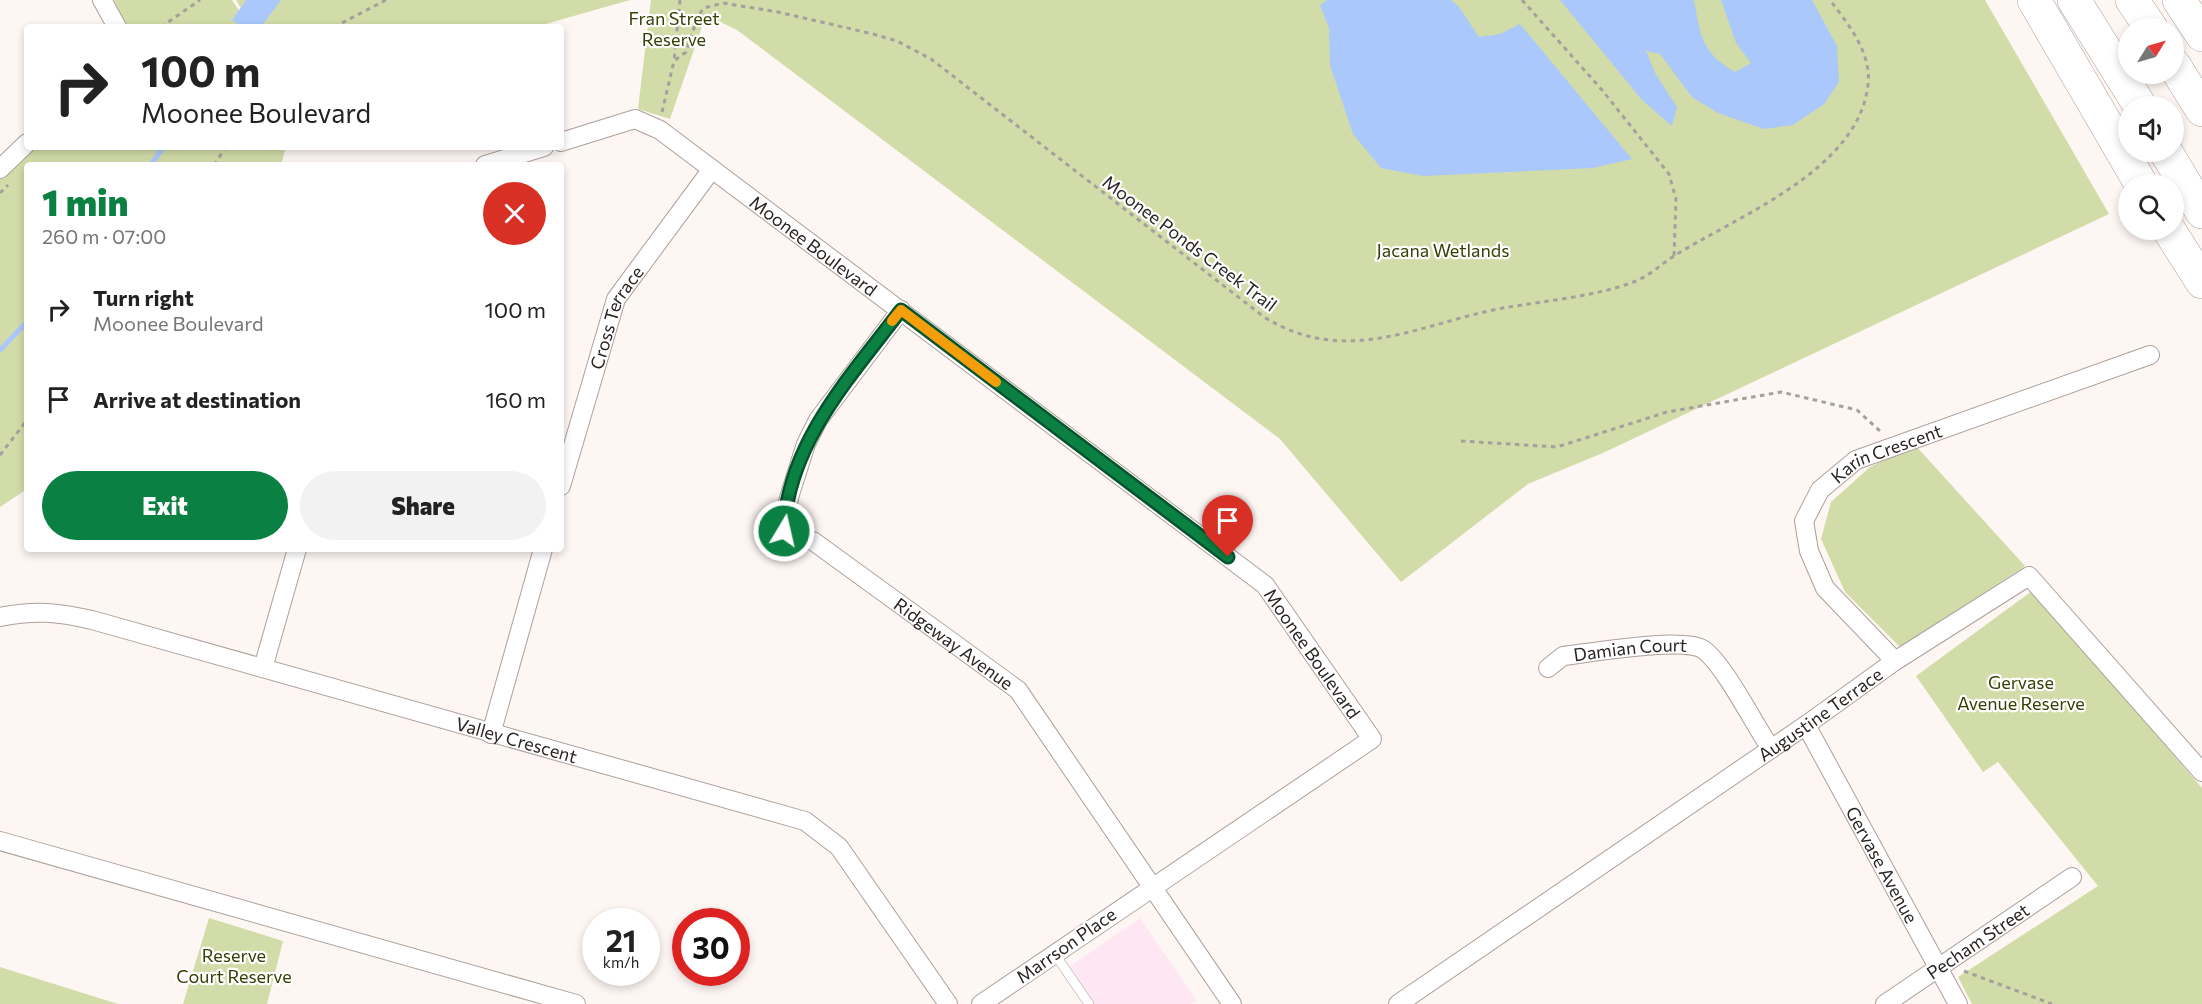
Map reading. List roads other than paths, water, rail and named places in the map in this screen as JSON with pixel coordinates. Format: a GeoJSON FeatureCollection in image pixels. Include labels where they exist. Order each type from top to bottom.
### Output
{"type":"FeatureCollection","features":[{"type":"Feature","properties":{"kind":"highway"},"geometry":{"type":"LineString","coordinates":[[2034,0],[2135,174]]}},
{"type":"Feature","properties":{"kind":"highway"},"geometry":{"type":"LineString","coordinates":[[2074,0],[2134,96]]}},
{"type":"Feature","properties":{"kind":"highway"},"geometry":{"type":"LineString","coordinates":[[2132,0],[2144,18]]}},
{"type":"Feature","properties":{"kind":"highway"},"geometry":{"type":"LineString","coordinates":[[2179,0],[2202,35]]}},
{"type":"Feature","properties":{"kind":"highway"},"geometry":{"type":"LineString","coordinates":[[2184,81],[2202,110]]}},
{"type":"Feature","properties":{"kind":"highway"},"geometry":{"type":"LineString","coordinates":[[2172,162],[2202,212]]}},
{"type":"Feature","properties":{"kind":"highway"},"geometry":{"type":"LineString","coordinates":[[2175,240],[2202,282]]}},
{"type":"Feature","properties":{"kind":"street"},"geometry":{"type":"LineString","coordinates":[[102,0],[115,24]]}},
{"type":"Feature","properties":{"kind":"street","name":"Moonee Boulevard"},"geometry":{"type":"LineString","coordinates":[[564,141],[635,119],[660,130],[1265,585],[1372,739],[1151,886]]}},
{"type":"Feature","properties":{"kind":"street"},"geometry":{"type":"LineString","coordinates":[[0,169],[24,146]]}},
{"type":"Feature","properties":{"kind":"street"},"geometry":{"type":"LineString","coordinates":[[495,162],[533,150]]}},
{"type":"Feature","properties":{"kind":"street","name":"Cross Terrace"},"geometry":{"type":"LineString","coordinates":[[564,476],[616,298],[712,169]]}},
{"type":"Feature","properties":{"kind":"street","name":"Ridgeway Avenue"},"geometry":{"type":"LineString","coordinates":[[901,310],[818,420],[806,444],[791,491],[784,531],[797,538],[813,541],[1018,690],[1232,1004]]}},
{"type":"Feature","properties":{"kind":"street","name":"Karin Crescent"},"geometry":{"type":"LineString","coordinates":[[1895,661],[1825,588],[1809,551],[1804,521],[1820,490],[1856,460],[2150,355]]}},
{"type":"Feature","properties":{"kind":"street"},"geometry":{"type":"LineString","coordinates":[[263,669],[296,552]]}},
{"type":"Feature","properties":{"kind":"street"},"geometry":{"type":"LineString","coordinates":[[491,734],[542,552]]}},
{"type":"Feature","properties":{"kind":"street","name":"Augustine Terrace"},"geometry":{"type":"LineString","coordinates":[[1398,1004],[1806,725],[1895,661],[2029,576],[2202,772]]}},
{"type":"Feature","properties":{"kind":"street","name":"Valley Crescent"},"geometry":{"type":"LineString","coordinates":[[0,617],[27,612],[54,611],[805,821],[839,847],[948,1004]]}},
{"type":"Feature","properties":{"kind":"street","name":"Damian Court"},"geometry":{"type":"LineString","coordinates":[[1548,668],[1563,656],[1678,643],[1703,649],[1720,669],[1771,749]]}},
{"type":"Feature","properties":{"kind":"street","name":"Gervase Avenue"},"geometry":{"type":"LineString","coordinates":[[1806,725],[1958,1004]]}},
{"type":"Feature","properties":{"kind":"street"},"geometry":{"type":"LineString","coordinates":[[0,842],[576,1004]]}},
{"type":"Feature","properties":{"kind":"street","name":"Pecham Street"},"geometry":{"type":"LineString","coordinates":[[1885,1004],[2072,877]]}},
{"type":"Feature","properties":{"kind":"street","name":"Marrson Place"},"geometry":{"type":"LineString","coordinates":[[981,1004],[1151,886]]}},
{"type":"Feature","properties":{"kind":"lane"},"geometry":{"type":"LineString","coordinates":[[1054,953],[1089,1004]]}},
{"type":"Feature","properties":{"kind":"water"},"geometry":{"type":"Polygon","coordinates":[[[246,0],[281,0],[263,24],[238,24],[232,20],[246,0]]]}},
{"type":"Feature","properties":{"kind":"water"},"geometry":{"type":"Polygon","coordinates":[[[1327,0],[1451,0],[1459,7],[1479,37],[1500,34],[1520,24],[1632,159],[1593,168],[1423,176],[1381,168],[1353,134],[1330,65],[1329,28],[1320,5],[1327,0]]]}},
{"type":"Feature","properties":{"kind":"water"},"geometry":{"type":"Polygon","coordinates":[[[1560,0],[1694,0],[1704,42],[1716,58],[1735,72],[1751,63],[1736,43],[1721,0],[1812,0],[1837,46],[1839,82],[1824,104],[1793,125],[1764,129],[1718,113],[1692,97],[1660,54],[1646,51],[1655,73],[1677,107],[1672,126],[1642,100],[1560,0]]]}},
{"type":"Feature","properties":{"kind":"waterway"},"geometry":{"type":"LineString","coordinates":[[153,162],[161,150]]}},
{"type":"Feature","properties":{"kind":"waterway"},"geometry":{"type":"LineString","coordinates":[[0,350],[24,325]]}},
{"type":"Feature","properties":{"kind":"park label","name":"Fran Street Reserve"},"geometry":{"type":"Point","coordinates":[674,28]}},
{"type":"Feature","properties":{"kind":"park label","name":"Jacana Wetlands"},"geometry":{"type":"Point","coordinates":[1443,250]}},
{"type":"Feature","properties":{"kind":"park label","name":"Gervase Avenue Reserve"},"geometry":{"type":"Point","coordinates":[2021,692]}},
{"type":"Feature","properties":{"kind":"park label","name":"Reserve Court Reserve"},"geometry":{"type":"Point","coordinates":[234,965]}}]}
